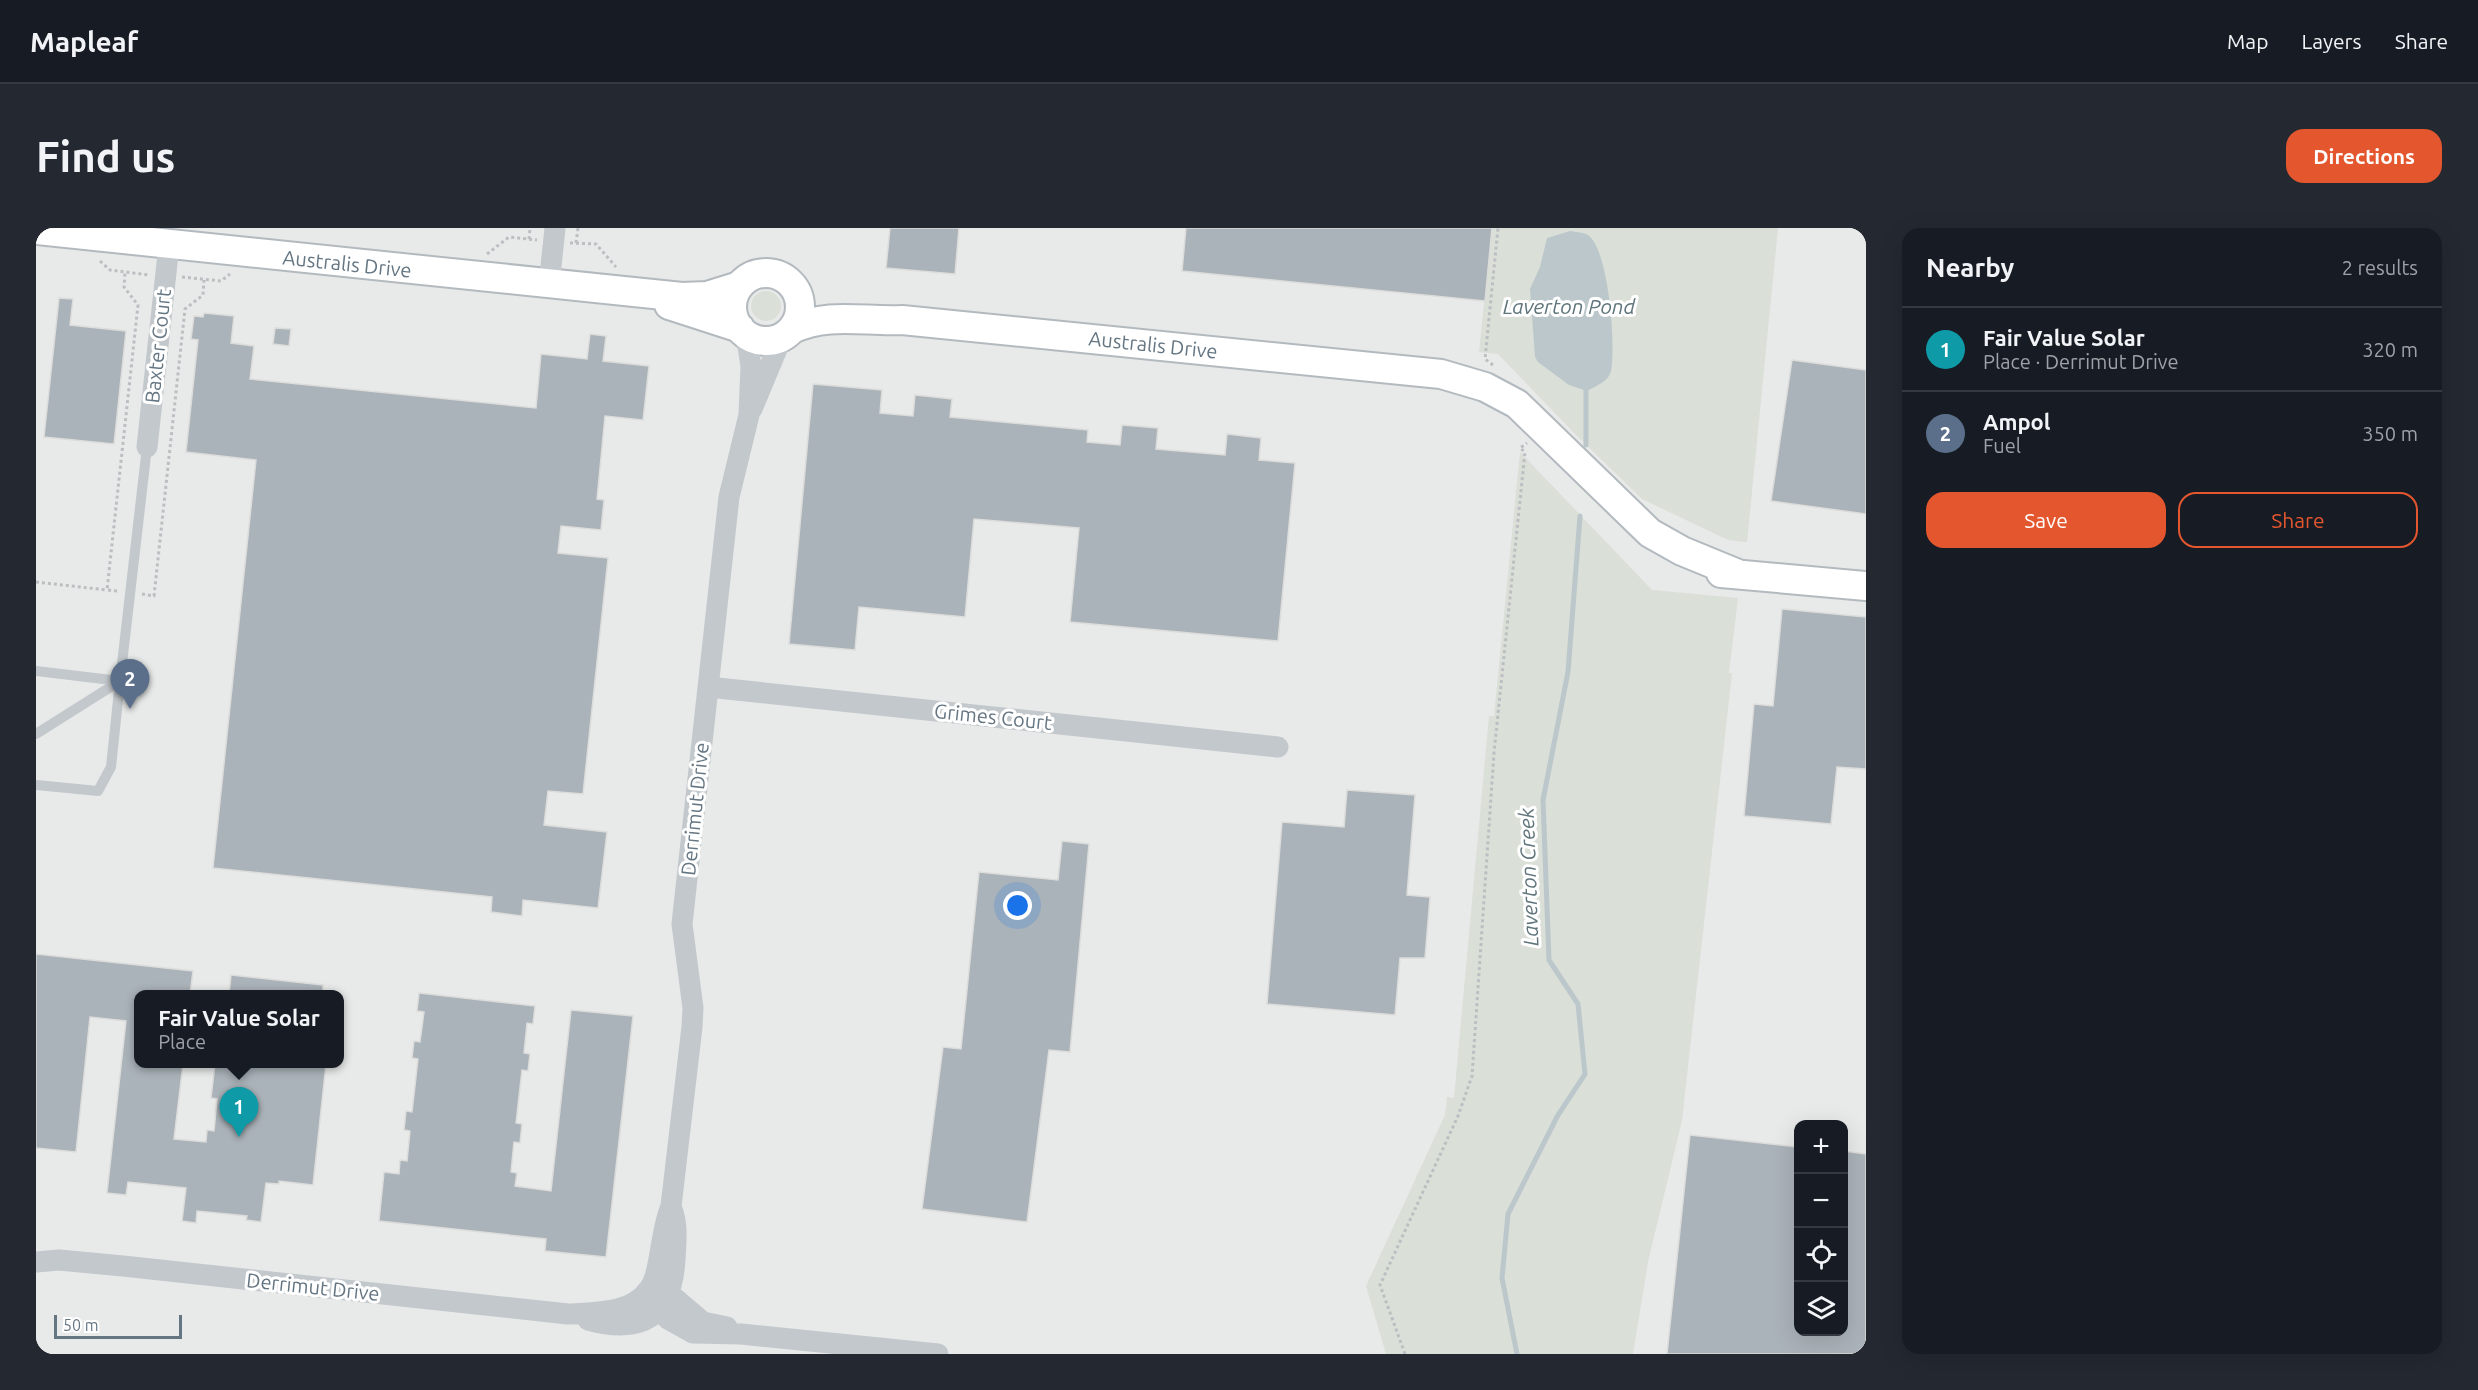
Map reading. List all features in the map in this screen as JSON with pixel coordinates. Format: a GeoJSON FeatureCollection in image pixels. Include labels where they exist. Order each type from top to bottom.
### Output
{"type":"FeatureCollection","features":[{"type":"Feature","properties":{"kind":"street"},"geometry":{"type":"LineString","coordinates":[[549,285],[555,228]]}},
{"type":"Feature","properties":{"kind":"street","name":"Australis Drive"},"geometry":{"type":"LineString","coordinates":[[43,232],[639,294],[698,297],[739,286]]}},
{"type":"Feature","properties":{"kind":"street","name":"Baxter Court"},"geometry":{"type":"LineString","coordinates":[[147,447],[169,245]]}},
{"type":"Feature","properties":{"kind":"street"},"geometry":{"type":"LineString","coordinates":[[766,273],[782,277],[794,287],[799,298],[800,311],[787,333],[768,341],[743,331],[734,317],[732,304],[739,286],[751,276],[766,273]]}},
{"type":"Feature","properties":{"kind":"street","name":"Australis Drive"},"geometry":{"type":"LineString","coordinates":[[794,287],[850,307],[902,320]]}},
{"type":"Feature","properties":{"kind":"street","name":"Australis Drive"},"geometry":{"type":"LineString","coordinates":[[639,294],[743,331]]}},
{"type":"Feature","properties":{"kind":"street","name":"Australis Drive"},"geometry":{"type":"LineString","coordinates":[[787,333],[808,322],[836,317],[902,320],[1441,374],[1485,387],[1517,404],[1650,533],[1682,551],[1738,574]]}},
{"type":"Feature","properties":{"kind":"street","name":"Derrimut Drive"},"geometry":{"type":"LineString","coordinates":[[568,1314],[620,1309],[634,1304],[646,1292],[656,1275],[663,1229],[671,1206],[693,1008],[682,924],[729,497],[749,415],[751,366],[743,331]]}},
{"type":"Feature","properties":{"kind":"street","name":"Derrimut Drive"},"geometry":{"type":"LineString","coordinates":[[749,415],[787,333]]}},
{"type":"Feature","properties":{"kind":"street","name":"Australis Drive"},"geometry":{"type":"LineString","coordinates":[[1404,372],[1478,401],[1500,413],[1530,440],[1610,524],[1663,560],[1702,573],[1738,574],[1866,586]]}},
{"type":"Feature","properties":{"kind":"street","name":"Grimes Court"},"geometry":{"type":"LineString","coordinates":[[708,687],[1278,747]]}},
{"type":"Feature","properties":{"kind":"street","name":"Derrimut Drive"},"geometry":{"type":"LineString","coordinates":[[36,1253],[59,1260],[568,1314],[603,1324],[627,1326],[641,1323],[664,1302],[674,1282],[677,1228],[671,1206]]}},
{"type":"Feature","properties":{"kind":"street","name":"Derrimut Drive"},"geometry":{"type":"LineString","coordinates":[[36,1262],[59,1260]]}},
{"type":"Feature","properties":{"kind":"street"},"geometry":{"type":"LineString","coordinates":[[646,1292],[703,1322],[728,1327],[741,1334],[938,1354]]}},
{"type":"Feature","properties":{"kind":"lane"},"geometry":{"type":"LineString","coordinates":[[36,785],[98,791],[111,767],[147,447]]}},
{"type":"Feature","properties":{"kind":"lane"},"geometry":{"type":"LineString","coordinates":[[36,671],[120,681]]}},
{"type":"Feature","properties":{"kind":"lane"},"geometry":{"type":"LineString","coordinates":[[36,734],[120,681]]}},
{"type":"Feature","properties":{"kind":"path"},"geometry":{"type":"LineString","coordinates":[[476,253],[488,254],[509,237],[529,239],[530,228]]}},
{"type":"Feature","properties":{"kind":"path"},"geometry":{"type":"LineString","coordinates":[[576,243],[578,228]]}},
{"type":"Feature","properties":{"kind":"path"},"geometry":{"type":"LineString","coordinates":[[1498,228],[1485,359],[1500,369]]}},
{"type":"Feature","properties":{"kind":"path"},"geometry":{"type":"LineString","coordinates":[[1405,1354],[1380,1285],[1458,1116],[1472,1076],[1494,753],[1525,452],[1520,448],[1530,440]]}},
{"type":"Feature","properties":{"kind":"path"},"geometry":{"type":"LineString","coordinates":[[36,582],[107,590]]}},
{"type":"Feature","properties":{"kind":"shaded area"},"geometry":{"type":"Polygon","coordinates":[[[36,228],[1866,228],[1866,1354],[36,1354],[36,228]]]}},
{"type":"Feature","properties":{"kind":"shaded area"},"geometry":{"type":"Polygon","coordinates":[[[1492,228],[1778,228],[1747,542],[1728,540],[1642,499],[1498,354],[1479,352],[1492,228]]]}},
{"type":"Feature","properties":{"kind":"shaded area"},"geometry":{"type":"Polygon","coordinates":[[[766,291],[777,295],[781,306],[777,317],[766,321],[755,317],[751,306],[755,295],[766,291]]]}},
{"type":"Feature","properties":{"kind":"shaded area"},"geometry":{"type":"Polygon","coordinates":[[[1520,452],[1652,590],[1738,598],[1729,673],[1732,673],[1682,1120],[1648,1262],[1633,1354],[1386,1354],[1366,1286],[1445,1115],[1447,1097],[1454,1098],[1489,716],[1494,716],[1520,452]]]}},
{"type":"Feature","properties":{"kind":"water","name":"Laverton Pond"},"geometry":{"type":"Polygon","coordinates":[[[1570,231],[1588,235],[1595,244],[1606,278],[1609,299],[1612,341],[1611,371],[1605,380],[1587,391],[1569,385],[1538,362],[1535,357],[1530,289],[1540,267],[1547,238],[1570,231]]]}},
{"type":"Feature","properties":{"kind":"building"},"geometry":{"type":"Polygon","coordinates":[[[890,228],[959,228],[955,274],[886,268],[890,228]]]}},
{"type":"Feature","properties":{"kind":"building"},"geometry":{"type":"Polygon","coordinates":[[[1186,228],[1492,228],[1485,301],[1182,271],[1186,228]]]}},
{"type":"Feature","properties":{"kind":"building"},"geometry":{"type":"Polygon","coordinates":[[[59,298],[73,299],[70,325],[126,331],[114,444],[44,437],[59,298]]]}},
{"type":"Feature","properties":{"kind":"building"},"geometry":{"type":"Polygon","coordinates":[[[204,313],[234,316],[231,343],[254,346],[250,379],[536,408],[541,354],[587,359],[590,334],[606,336],[603,361],[649,366],[643,420],[605,416],[597,499],[604,500],[601,530],[561,526],[558,553],[608,558],[583,794],[548,791],[544,825],[607,832],[598,908],[523,900],[522,916],[491,912],[492,897],[213,868],[256,460],[186,452],[198,340],[191,339],[194,316],[203,317],[204,313]]]}},
{"type":"Feature","properties":{"kind":"building"},"geometry":{"type":"Polygon","coordinates":[[[275,328],[291,329],[289,346],[273,344],[275,328]]]}},
{"type":"Feature","properties":{"kind":"building"},"geometry":{"type":"Polygon","coordinates":[[[1792,360],[1866,370],[1866,514],[1771,501],[1792,360]]]}},
{"type":"Feature","properties":{"kind":"building"},"geometry":{"type":"Polygon","coordinates":[[[813,384],[882,390],[880,413],[913,416],[915,395],[952,399],[950,417],[1088,430],[1087,442],[1120,445],[1122,425],[1158,428],[1156,449],[1225,455],[1227,434],[1261,438],[1259,460],[1295,463],[1278,641],[1070,622],[1079,528],[974,519],[965,617],[859,607],[855,650],[789,644],[813,384]]]}},
{"type":"Feature","properties":{"kind":"building"},"geometry":{"type":"Polygon","coordinates":[[[1782,609],[1866,617],[1866,769],[1837,767],[1831,824],[1744,816],[1754,704],[1773,706],[1782,609]]]}},
{"type":"Feature","properties":{"kind":"building"},"geometry":{"type":"Polygon","coordinates":[[[1347,790],[1415,795],[1407,895],[1430,897],[1425,958],[1400,958],[1395,1015],[1267,1004],[1282,822],[1344,827],[1347,790]]]}},
{"type":"Feature","properties":{"kind":"building"},"geometry":{"type":"Polygon","coordinates":[[[1062,841],[1089,844],[1070,1052],[1049,1050],[1027,1222],[922,1209],[943,1047],[961,1049],[979,872],[1058,880],[1062,841]]]}},
{"type":"Feature","properties":{"kind":"building"},"geometry":{"type":"Polygon","coordinates":[[[36,954],[193,971],[191,990],[134,990],[134,1068],[183,1068],[174,1139],[206,1142],[207,1130],[214,1131],[217,1099],[211,1098],[215,1068],[326,1068],[313,1185],[279,1181],[279,1184],[266,1183],[261,1222],[246,1220],[247,1216],[197,1211],[196,1223],[182,1221],[186,1188],[128,1182],[126,1195],[107,1193],[126,1021],[90,1017],[76,1152],[36,1148],[36,954]]]}},
{"type":"Feature","properties":{"kind":"building"},"geometry":{"type":"Polygon","coordinates":[[[231,975],[323,985],[323,990],[229,990],[231,975]]]}},
{"type":"Feature","properties":{"kind":"building"},"geometry":{"type":"Polygon","coordinates":[[[419,993],[535,1006],[533,1024],[527,1023],[524,1053],[530,1054],[528,1071],[522,1070],[516,1123],[522,1124],[520,1143],[514,1142],[511,1172],[517,1173],[515,1186],[551,1191],[571,1010],[633,1016],[606,1257],[545,1251],[546,1239],[379,1221],[384,1172],[399,1174],[400,1160],[407,1161],[410,1131],[404,1130],[406,1111],[412,1112],[418,1059],[412,1058],[414,1041],[420,1042],[424,1012],[417,1011],[419,993]]]}},
{"type":"Feature","properties":{"kind":"building"},"geometry":{"type":"Polygon","coordinates":[[[1690,1135],[1794,1147],[1794,1336],[1848,1336],[1848,1152],[1866,1154],[1866,1354],[1667,1354],[1690,1135]]]}},
{"type":"Feature","properties":{"kind":"waterway","name":"Laverton Creek"},"geometry":{"type":"LineString","coordinates":[[1586,385],[1586,445]]}},
{"type":"Feature","properties":{"kind":"waterway","name":"Laverton Creek"},"geometry":{"type":"LineString","coordinates":[[1517,1354],[1502,1278],[1508,1214],[1558,1115],[1585,1074],[1578,1004],[1549,960],[1543,800],[1568,672],[1580,516]]}},
{"type":"Feature","properties":{"kind":"place","name":"Ampol"},"geometry":{"type":"Point","coordinates":[130,709]}},
{"type":"Feature","properties":{"kind":"place","name":"Fair Value Solar"},"geometry":{"type":"Point","coordinates":[239,1137]}}]}
